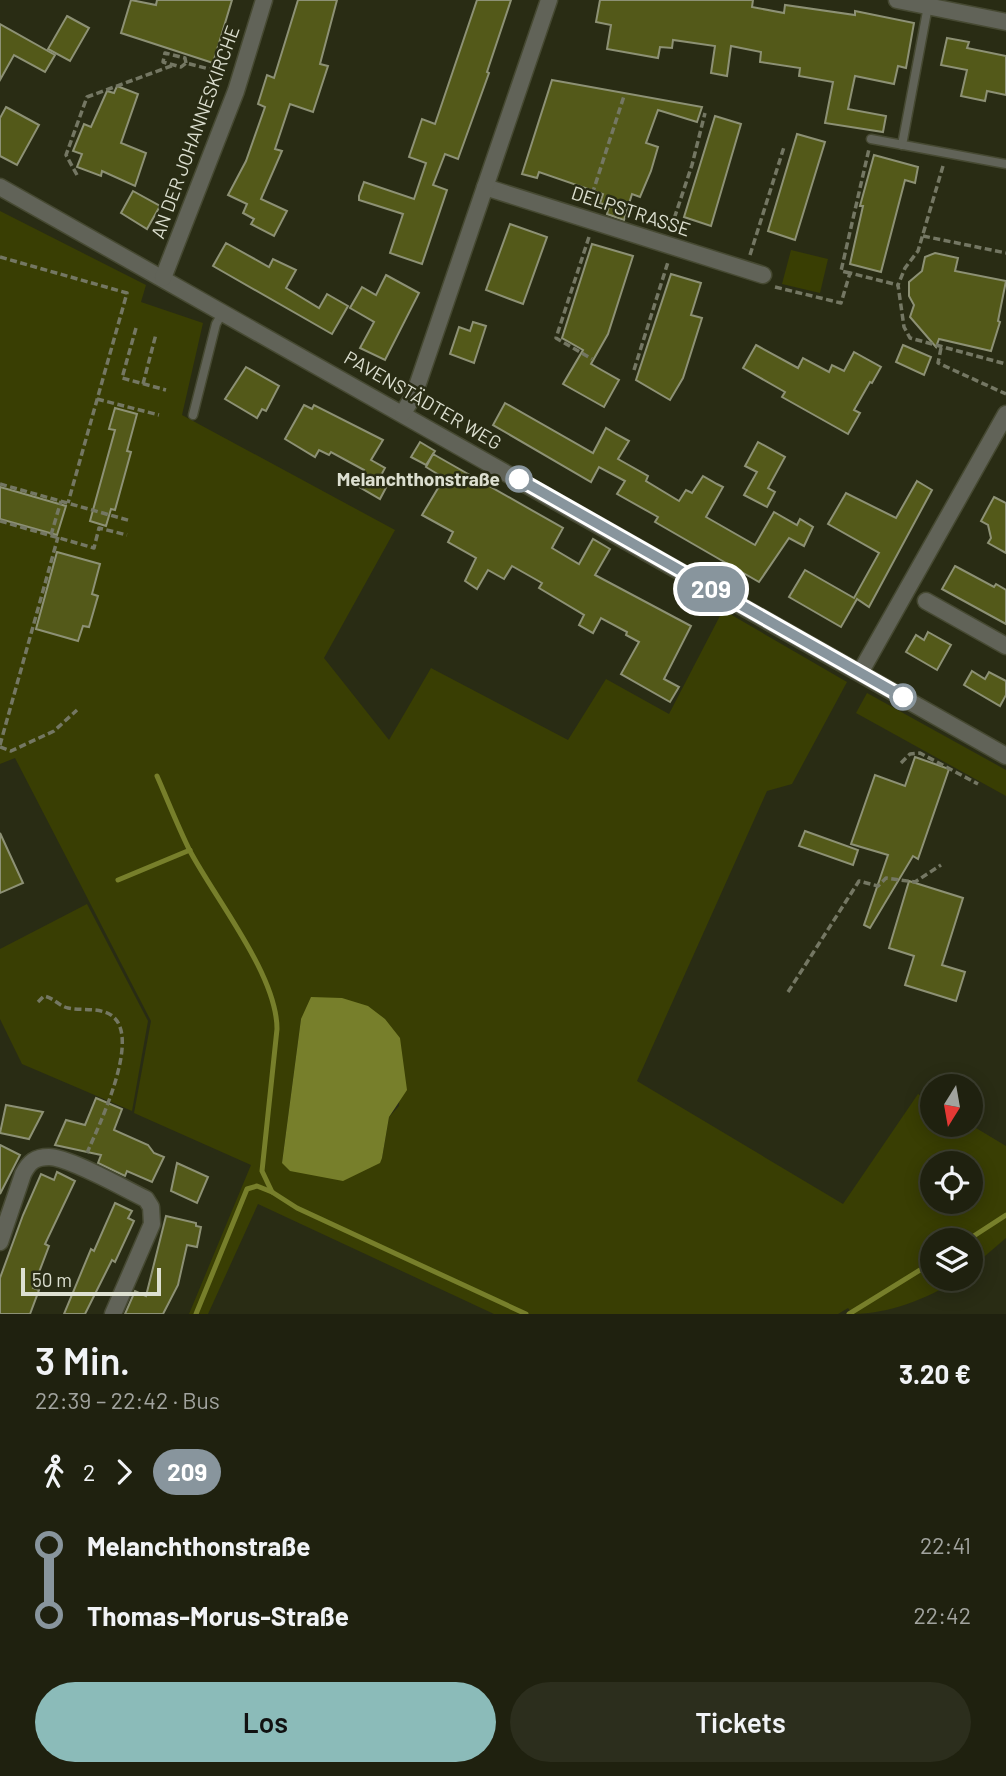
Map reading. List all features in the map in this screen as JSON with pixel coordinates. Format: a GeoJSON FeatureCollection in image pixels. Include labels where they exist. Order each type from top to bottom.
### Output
{"type":"FeatureCollection","features":[{"type":"Feature","properties":{"kind":"street","name":"AN DER JOHANNESKIRCHE"},"geometry":{"type":"LineString","coordinates":[[163,278],[240,78],[264,0]]}},
{"type":"Feature","properties":{"kind":"street"},"geometry":{"type":"LineString","coordinates":[[403,413],[414,395],[550,0]]}},
{"type":"Feature","properties":{"kind":"street"},"geometry":{"type":"LineString","coordinates":[[897,0],[1006,22]]}},
{"type":"Feature","properties":{"kind":"street","name":"PAVENSTÄDTER WEG"},"geometry":{"type":"LineString","coordinates":[[0,187],[1006,755]]}},
{"type":"Feature","properties":{"kind":"street","name":"DELPSTRASSE"},"geometry":{"type":"LineString","coordinates":[[485,187],[763,275]]}},
{"type":"Feature","properties":{"kind":"street"},"geometry":{"type":"LineString","coordinates":[[860,673],[1006,414]]}},
{"type":"Feature","properties":{"kind":"street"},"geometry":{"type":"LineString","coordinates":[[926,601],[1006,646]]}},
{"type":"Feature","properties":{"kind":"street"},"geometry":{"type":"LineString","coordinates":[[0,1242],[28,1164],[37,1158],[58,1158],[146,1199],[152,1207],[152,1224],[113,1314]]}},
{"type":"Feature","properties":{"kind":"lane"},"geometry":{"type":"LineString","coordinates":[[902,145],[928,6]]}},
{"type":"Feature","properties":{"kind":"lane"},"geometry":{"type":"LineString","coordinates":[[871,139],[1006,164]]}},
{"type":"Feature","properties":{"kind":"lane"},"geometry":{"type":"LineString","coordinates":[[193,415],[216,324],[223,312]]}},
{"type":"Feature","properties":{"kind":"path"},"geometry":{"type":"LineString","coordinates":[[165,52],[185,58],[186,63],[181,67],[163,62],[165,52]]}},
{"type":"Feature","properties":{"kind":"path"},"geometry":{"type":"LineString","coordinates":[[186,63],[240,78]]}},
{"type":"Feature","properties":{"kind":"path"},"geometry":{"type":"LineString","coordinates":[[76,175],[66,155],[87,97],[174,65]]}},
{"type":"Feature","properties":{"kind":"path"},"geometry":{"type":"LineString","coordinates":[[592,359],[556,338],[624,96]]}},
{"type":"Feature","properties":{"kind":"path"},"geometry":{"type":"LineString","coordinates":[[634,370],[705,113]]}},
{"type":"Feature","properties":{"kind":"path"},"geometry":{"type":"LineString","coordinates":[[871,139],[841,271],[898,285]]}},
{"type":"Feature","properties":{"kind":"path"},"geometry":{"type":"LineString","coordinates":[[746,269],[784,147]]}},
{"type":"Feature","properties":{"kind":"path"},"geometry":{"type":"LineString","coordinates":[[945,153],[923,236],[898,285],[904,327],[911,338],[1006,364]]}},
{"type":"Feature","properties":{"kind":"path"},"geometry":{"type":"LineString","coordinates":[[923,236],[1006,253]]}},
{"type":"Feature","properties":{"kind":"path"},"geometry":{"type":"LineString","coordinates":[[0,257],[127,293],[68,503]]}},
{"type":"Feature","properties":{"kind":"path"},"geometry":{"type":"LineString","coordinates":[[763,275],[775,287],[841,303],[850,273]]}},
{"type":"Feature","properties":{"kind":"path"},"geometry":{"type":"LineString","coordinates":[[136,328],[122,378],[166,390]]}},
{"type":"Feature","properties":{"kind":"path"},"geometry":{"type":"LineString","coordinates":[[143,384],[156,334]]}},
{"type":"Feature","properties":{"kind":"path"},"geometry":{"type":"LineString","coordinates":[[941,348],[938,363],[1006,394]]}},
{"type":"Feature","properties":{"kind":"path"},"geometry":{"type":"LineString","coordinates":[[97,399],[159,415]]}},
{"type":"Feature","properties":{"kind":"path"},"geometry":{"type":"LineString","coordinates":[[0,484],[131,521]]}},
{"type":"Feature","properties":{"kind":"path"},"geometry":{"type":"LineString","coordinates":[[51,535],[61,501]]}},
{"type":"Feature","properties":{"kind":"path"},"geometry":{"type":"LineString","coordinates":[[0,521],[94,548],[99,528],[127,535]]}},
{"type":"Feature","properties":{"kind":"path"},"geometry":{"type":"LineString","coordinates":[[58,537],[0,746],[12,751],[54,731],[77,710]]}},
{"type":"Feature","properties":{"kind":"path"},"geometry":{"type":"LineString","coordinates":[[901,763],[910,754],[920,753],[978,785]]}},
{"type":"Feature","properties":{"kind":"path"},"geometry":{"type":"LineString","coordinates":[[788,992],[859,881],[878,886],[886,878],[915,882],[941,865]]}},
{"type":"Feature","properties":{"kind":"path"},"geometry":{"type":"LineString","coordinates":[[38,1002],[44,996],[70,1008],[105,1012],[114,1016],[121,1026],[120,1074],[80,1168]]}},
{"type":"Feature","properties":{"kind":"shaded area"},"geometry":{"type":"Polygon","coordinates":[[[0,211],[146,285],[141,302],[203,323],[182,415],[395,530],[324,658],[389,740],[431,668],[568,740],[606,679],[669,714],[723,610],[847,682],[792,784],[767,791],[637,1081],[843,1204],[918,1094],[920,1138],[984,1138],[984,1133],[1006,1146],[1006,1238],[983,1258],[983,1228],[920,1228],[920,1291],[936,1291],[921,1299],[880,1311],[853,1314],[848,1308],[838,1314],[494,1314],[258,1204],[208,1314],[189,1314],[251,1165],[134,1113],[151,1021],[15,758],[0,764],[0,211]],[[301,1019],[282,1163],[382,1158],[389,1117],[399,1106],[400,1038],[301,1019]]]}},
{"type":"Feature","properties":{"kind":"shaded area"},"geometry":{"type":"Polygon","coordinates":[[[791,250],[828,259],[820,293],[782,284],[791,250]]]}},
{"type":"Feature","properties":{"kind":"shaded area"},"geometry":{"type":"Polygon","coordinates":[[[867,693],[1006,770],[1006,796],[856,713],[867,693]]]}},
{"type":"Feature","properties":{"kind":"shaded area"},"geometry":{"type":"Polygon","coordinates":[[[87,904],[148,1021],[132,1111],[22,1064],[0,1019],[0,949],[87,904]]]}},
{"type":"Feature","properties":{"kind":"shaded area"},"geometry":{"type":"Polygon","coordinates":[[[311,997],[342,998],[368,1006],[385,1019],[400,1038],[407,1090],[389,1117],[382,1158],[380,1163],[343,1181],[290,1171],[282,1163],[301,1019],[311,997]]]}},
{"type":"Feature","properties":{"kind":"building"},"geometry":{"type":"Polygon","coordinates":[[[131,0],[156,5],[157,0],[232,0],[213,63],[121,33],[131,0]]]}},
{"type":"Feature","properties":{"kind":"building"},"geometry":{"type":"Polygon","coordinates":[[[298,0],[337,0],[320,64],[328,66],[313,112],[290,104],[275,149],[282,151],[261,199],[287,211],[274,236],[251,224],[254,219],[243,213],[247,204],[228,195],[246,161],[265,107],[258,104],[267,75],[274,78],[298,0]]]}},
{"type":"Feature","properties":{"kind":"building"},"geometry":{"type":"Polygon","coordinates":[[[477,0],[511,0],[487,72],[489,73],[458,159],[445,154],[433,185],[447,190],[422,264],[390,253],[403,214],[359,200],[359,196],[364,182],[414,199],[426,163],[409,157],[422,119],[435,124],[477,0]]]}},
{"type":"Feature","properties":{"kind":"building"},"geometry":{"type":"Polygon","coordinates":[[[600,0],[753,0],[752,7],[784,13],[785,5],[855,15],[855,11],[914,23],[906,68],[898,66],[894,84],[855,76],[848,109],[886,116],[883,132],[825,123],[833,82],[799,76],[800,68],[760,62],[761,52],[731,46],[727,76],[711,73],[715,46],[673,40],[672,48],[660,47],[658,58],[607,49],[611,25],[596,22],[600,0]]]}},
{"type":"Feature","properties":{"kind":"building"},"geometry":{"type":"Polygon","coordinates":[[[67,16],[89,28],[70,61],[48,49],[67,16]]]}},
{"type":"Feature","properties":{"kind":"building"},"geometry":{"type":"Polygon","coordinates":[[[0,24],[55,55],[45,72],[14,55],[0,80],[0,24]]]}},
{"type":"Feature","properties":{"kind":"building"},"geometry":{"type":"Polygon","coordinates":[[[947,38],[969,42],[967,48],[1006,56],[1006,95],[987,91],[985,101],[961,96],[967,70],[941,65],[947,38]]]}},
{"type":"Feature","properties":{"kind":"building"},"geometry":{"type":"Polygon","coordinates":[[[552,80],[702,107],[697,122],[658,110],[646,143],[658,147],[651,171],[640,197],[632,194],[624,220],[607,214],[609,206],[600,203],[603,194],[539,172],[537,178],[522,174],[552,80]]]}},
{"type":"Feature","properties":{"kind":"building"},"geometry":{"type":"Polygon","coordinates":[[[117,86],[138,94],[121,143],[146,153],[135,186],[102,171],[101,176],[77,167],[82,154],[73,151],[84,124],[91,127],[107,91],[114,93],[117,86]]]}},
{"type":"Feature","properties":{"kind":"building"},"geometry":{"type":"Polygon","coordinates":[[[6,107],[39,125],[17,165],[0,156],[0,118],[6,107]]]}},
{"type":"Feature","properties":{"kind":"building"},"geometry":{"type":"Polygon","coordinates":[[[715,116],[741,124],[711,226],[684,217],[715,116]]]}},
{"type":"Feature","properties":{"kind":"building"},"geometry":{"type":"Polygon","coordinates":[[[797,134],[825,142],[795,240],[768,231],[797,134]]]}},
{"type":"Feature","properties":{"kind":"building"},"geometry":{"type":"Polygon","coordinates":[[[874,155],[918,167],[915,183],[905,180],[881,272],[850,264],[863,206],[860,206],[874,155]]]}},
{"type":"Feature","properties":{"kind":"building"},"geometry":{"type":"Polygon","coordinates":[[[133,191],[160,206],[147,229],[121,213],[133,191]]]}},
{"type":"Feature","properties":{"kind":"building"},"geometry":{"type":"Polygon","coordinates":[[[510,224],[547,237],[523,304],[486,290],[510,224]]]}},
{"type":"Feature","properties":{"kind":"building"},"geometry":{"type":"Polygon","coordinates":[[[226,243],[269,267],[273,259],[296,270],[286,288],[319,308],[327,294],[348,306],[332,334],[213,266],[226,243]]]}},
{"type":"Feature","properties":{"kind":"building"},"geometry":{"type":"Polygon","coordinates":[[[592,244],[633,256],[608,334],[591,364],[619,380],[604,407],[563,384],[583,350],[562,338],[592,244]]]}},
{"type":"Feature","properties":{"kind":"building"},"geometry":{"type":"Polygon","coordinates":[[[935,253],[958,258],[955,271],[1006,281],[998,321],[1000,322],[991,351],[939,339],[936,347],[910,317],[914,305],[909,296],[909,282],[922,271],[925,257],[935,253]]]}},
{"type":"Feature","properties":{"kind":"building"},"geometry":{"type":"Polygon","coordinates":[[[671,274],[701,283],[691,315],[702,318],[683,378],[670,400],[636,380],[671,274]]]}},
{"type":"Feature","properties":{"kind":"building"},"geometry":{"type":"Polygon","coordinates":[[[386,275],[419,293],[385,360],[360,348],[374,322],[350,308],[362,287],[376,295],[386,275]]]}},
{"type":"Feature","properties":{"kind":"building"},"geometry":{"type":"Polygon","coordinates":[[[473,322],[486,326],[474,363],[450,354],[459,327],[470,331],[473,322]]]}},
{"type":"Feature","properties":{"kind":"building"},"geometry":{"type":"Polygon","coordinates":[[[756,345],[798,368],[803,358],[829,372],[832,365],[844,371],[854,352],[881,367],[854,410],[860,413],[848,434],[782,397],[785,392],[743,368],[756,345]]]}},
{"type":"Feature","properties":{"kind":"building"},"geometry":{"type":"Polygon","coordinates":[[[903,345],[931,357],[924,375],[896,362],[903,345]]]}},
{"type":"Feature","properties":{"kind":"building"},"geometry":{"type":"Polygon","coordinates":[[[246,367],[279,386],[266,411],[262,409],[257,418],[225,399],[246,367]]]}},
{"type":"Feature","properties":{"kind":"building"},"geometry":{"type":"Polygon","coordinates":[[[505,403],[593,453],[606,428],[629,441],[618,459],[648,476],[646,481],[679,501],[686,490],[692,493],[703,476],[723,487],[706,517],[755,545],[774,512],[797,525],[800,519],[813,527],[804,546],[789,538],[759,582],[655,522],[658,517],[617,494],[625,481],[599,467],[591,482],[493,425],[505,403]]]}},
{"type":"Feature","properties":{"kind":"building"},"geometry":{"type":"Polygon","coordinates":[[[304,405],[312,409],[314,405],[383,440],[371,460],[385,468],[379,479],[388,484],[380,499],[356,485],[364,470],[331,452],[329,455],[319,450],[315,457],[285,439],[304,405]]]}},
{"type":"Feature","properties":{"kind":"building"},"geometry":{"type":"Polygon","coordinates":[[[115,408],[137,414],[127,451],[131,452],[115,510],[111,509],[106,526],[90,521],[115,430],[109,429],[115,408]]]}},
{"type":"Feature","properties":{"kind":"building"},"geometry":{"type":"Polygon","coordinates":[[[420,442],[435,451],[426,465],[411,457],[420,442]]]}},
{"type":"Feature","properties":{"kind":"building"},"geometry":{"type":"Polygon","coordinates":[[[758,442],[785,457],[768,488],[775,492],[767,507],[744,495],[757,472],[745,466],[758,442]]]}},
{"type":"Feature","properties":{"kind":"building"},"geometry":{"type":"Polygon","coordinates":[[[433,454],[563,528],[552,548],[579,564],[593,539],[610,549],[595,575],[691,626],[664,679],[679,687],[670,702],[621,674],[639,642],[626,635],[627,632],[601,618],[593,633],[579,625],[584,615],[539,588],[542,583],[512,566],[504,579],[488,570],[477,589],[465,581],[476,558],[448,542],[453,532],[422,515],[444,478],[426,467],[433,454]]]}},
{"type":"Feature","properties":{"kind":"building"},"geometry":{"type":"Polygon","coordinates":[[[917,481],[932,490],[869,607],[857,599],[841,627],[789,597],[805,570],[854,598],[879,553],[828,524],[846,493],[896,518],[917,481]]]}},
{"type":"Feature","properties":{"kind":"building"},"geometry":{"type":"Polygon","coordinates":[[[0,487],[66,506],[57,535],[0,519],[0,487]]]}},
{"type":"Feature","properties":{"kind":"building"},"geometry":{"type":"Polygon","coordinates":[[[994,497],[1006,503],[1006,553],[988,543],[991,538],[988,525],[981,521],[994,497]]]}},
{"type":"Feature","properties":{"kind":"building"},"geometry":{"type":"Polygon","coordinates":[[[57,552],[100,564],[92,594],[98,596],[89,627],[83,626],[78,641],[36,629],[57,552]]]}},
{"type":"Feature","properties":{"kind":"building"},"geometry":{"type":"Polygon","coordinates":[[[955,566],[994,587],[996,584],[1006,590],[1006,624],[942,589],[955,566]]]}},
{"type":"Feature","properties":{"kind":"building"},"geometry":{"type":"Polygon","coordinates":[[[928,632],[951,645],[937,670],[906,652],[916,635],[924,640],[928,632]]]}},
{"type":"Feature","properties":{"kind":"building"},"geometry":{"type":"Polygon","coordinates":[[[972,671],[985,679],[989,672],[1006,681],[1006,695],[1000,706],[964,685],[972,671]]]}},
{"type":"Feature","properties":{"kind":"building"},"geometry":{"type":"Polygon","coordinates":[[[915,757],[949,769],[918,859],[913,856],[870,928],[864,925],[888,855],[851,844],[875,775],[905,786],[915,757]]]}},
{"type":"Feature","properties":{"kind":"building"},"geometry":{"type":"Polygon","coordinates":[[[805,831],[858,850],[853,865],[799,846],[805,831]]]}},
{"type":"Feature","properties":{"kind":"building"},"geometry":{"type":"Polygon","coordinates":[[[0,833],[23,883],[0,893],[0,833]]]}},
{"type":"Feature","properties":{"kind":"building"},"geometry":{"type":"Polygon","coordinates":[[[909,881],[963,898],[942,965],[965,972],[956,1001],[905,985],[914,956],[889,948],[909,881]]]}},
{"type":"Feature","properties":{"kind":"building"},"geometry":{"type":"Polygon","coordinates":[[[96,1098],[122,1109],[114,1130],[148,1145],[154,1153],[164,1157],[152,1182],[127,1171],[125,1176],[98,1163],[101,1155],[55,1145],[66,1120],[85,1125],[96,1098]]]}},
{"type":"Feature","properties":{"kind":"building"},"geometry":{"type":"Polygon","coordinates":[[[6,1105],[43,1112],[29,1139],[0,1133],[6,1105]]]}},
{"type":"Feature","properties":{"kind":"building"},"geometry":{"type":"Polygon","coordinates":[[[0,1145],[20,1155],[0,1194],[0,1145]]]}},
{"type":"Feature","properties":{"kind":"building"},"geometry":{"type":"Polygon","coordinates":[[[177,1163],[208,1177],[197,1203],[171,1191],[177,1163]]]}},
{"type":"Feature","properties":{"kind":"building"},"geometry":{"type":"Polygon","coordinates":[[[57,1172],[75,1181],[45,1244],[49,1246],[33,1288],[39,1290],[30,1314],[0,1314],[0,1278],[23,1215],[41,1174],[54,1180],[57,1172]]]}},
{"type":"Feature","properties":{"kind":"building"},"geometry":{"type":"Polygon","coordinates":[[[115,1203],[132,1211],[128,1218],[134,1221],[115,1262],[112,1260],[85,1314],[64,1314],[91,1249],[94,1251],[115,1203]]]}},
{"type":"Feature","properties":{"kind":"building"},"geometry":{"type":"Polygon","coordinates":[[[166,1216],[196,1223],[196,1226],[201,1227],[197,1247],[187,1245],[178,1285],[163,1314],[125,1314],[135,1291],[146,1296],[166,1216]]]}},
{"type":"Feature","properties":{"kind":"waterway"},"geometry":{"type":"LineString","coordinates":[[157,776],[190,851],[256,962],[274,1008],[277,1029],[262,1171],[272,1192],[297,1208],[526,1314]]}},
{"type":"Feature","properties":{"kind":"waterway"},"geometry":{"type":"LineString","coordinates":[[118,880],[190,850]]}},
{"type":"Feature","properties":{"kind":"waterway"},"geometry":{"type":"LineString","coordinates":[[196,1314],[247,1189],[257,1186],[272,1192]]}},
{"type":"Feature","properties":{"kind":"waterway"},"geometry":{"type":"LineString","coordinates":[[983,1230],[1006,1215]]}},
{"type":"Feature","properties":{"kind":"waterway"},"geometry":{"type":"LineString","coordinates":[[849,1314],[920,1270]]}},
{"type":"Feature","properties":{"kind":"bus line","name":"209"},"geometry":{"type":"LineString","coordinates":[[519,479],[903,697]]}},
{"type":"Feature","properties":{"kind":"place","name":"Melanchthonstraße"},"geometry":{"type":"Point","coordinates":[519,479]}}]}
